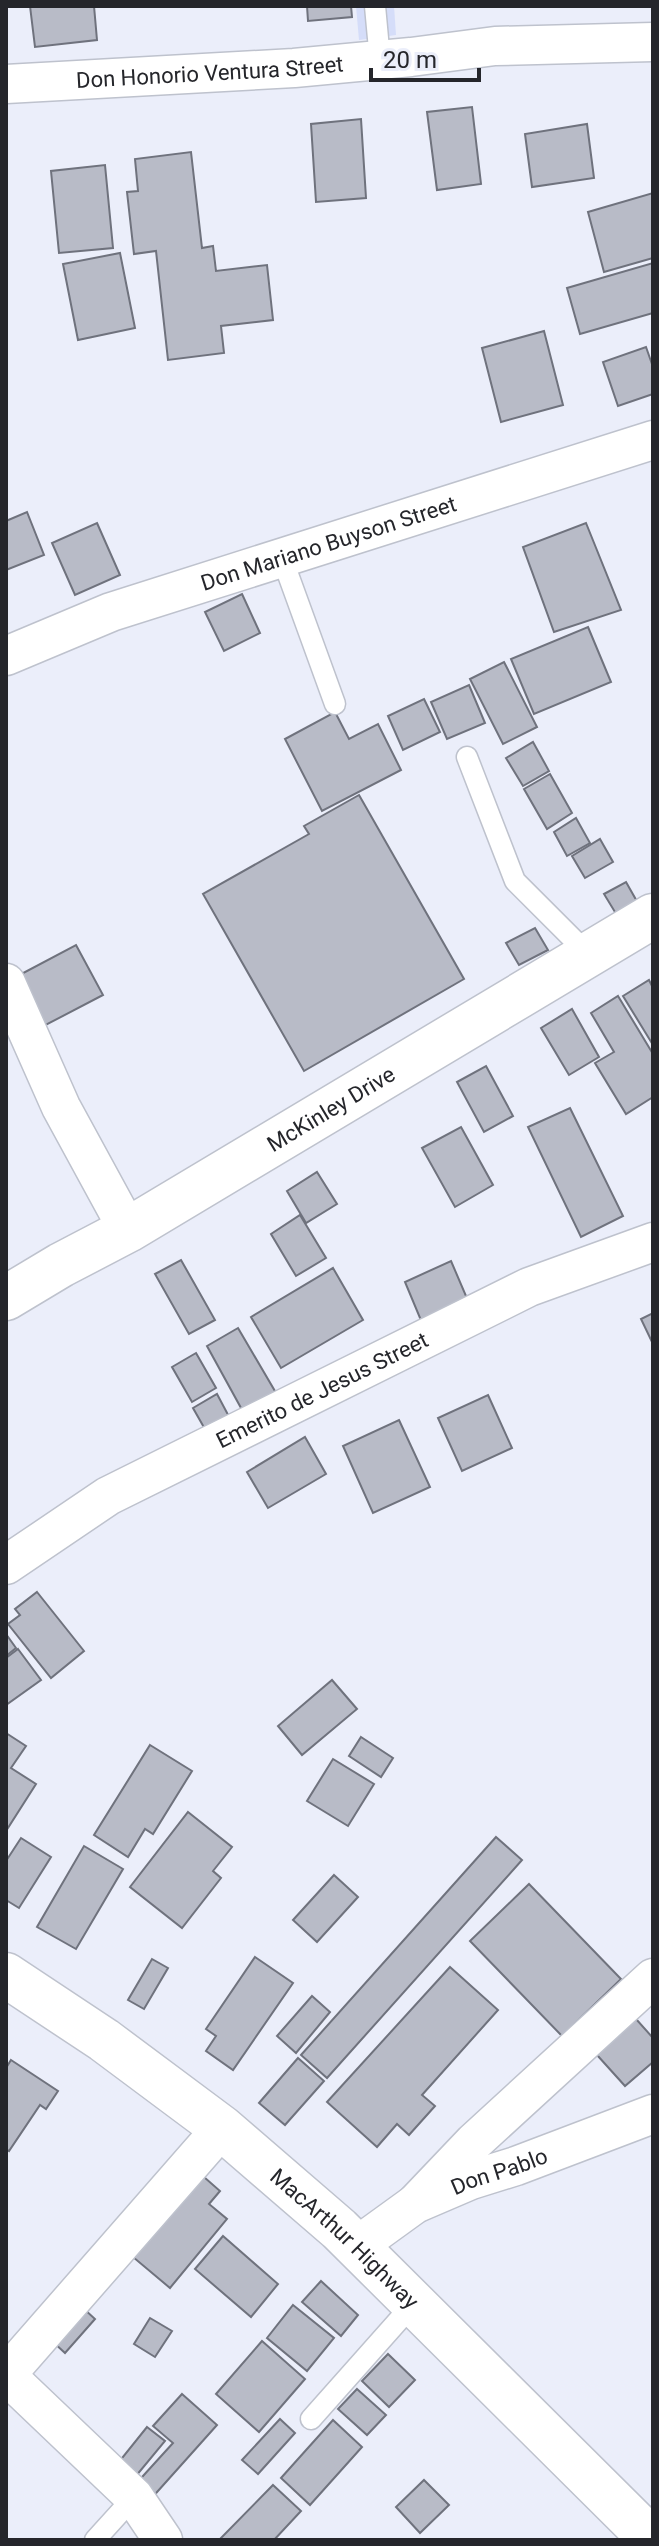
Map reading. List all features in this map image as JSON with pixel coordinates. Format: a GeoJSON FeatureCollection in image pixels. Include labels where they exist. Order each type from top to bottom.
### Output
{"type":"FeatureCollection","features":[{"type":"Feature","properties":{"kind":"main road","name":"McKinley Drive"},"geometry":{"type":"LineString","coordinates":[[6,1298],[128,1230],[653,916]]}},
{"type":"Feature","properties":{"kind":"main road","name":"MacArthur Highway"},"geometry":{"type":"LineString","coordinates":[[6,1975],[104,2040],[222,2128],[357,2246],[652,2540]]}},
{"type":"Feature","properties":{"kind":"street","name":"Don Honorio Ventura Street"},"geometry":{"type":"LineString","coordinates":[[6,84],[294,68],[495,46],[653,42]]}},
{"type":"Feature","properties":{"kind":"street","name":"Don Mariano Buyson Street"},"geometry":{"type":"LineString","coordinates":[[6,656],[111,612],[653,440]]}},
{"type":"Feature","properties":{"kind":"street"},"geometry":{"type":"LineString","coordinates":[[6,983],[61,1107],[128,1230]]}},
{"type":"Feature","properties":{"kind":"street","name":"Emerito de Jesus Street"},"geometry":{"type":"LineString","coordinates":[[6,1565],[108,1496],[150,1475],[529,1287],[653,1242]]}},
{"type":"Feature","properties":{"kind":"street"},"geometry":{"type":"LineString","coordinates":[[415,2204],[474,2142],[653,1978]]}},
{"type":"Feature","properties":{"kind":"street","name":"Don Pablo"},"geometry":{"type":"LineString","coordinates":[[357,2246],[415,2204],[471,2180],[653,2114]]}},
{"type":"Feature","properties":{"kind":"street"},"geometry":{"type":"LineString","coordinates":[[163,2540],[134,2497],[6,2375],[222,2128]]}},
{"type":"Feature","properties":{"kind":"lane"},"geometry":{"type":"LineString","coordinates":[[375,6],[380,60]]}},
{"type":"Feature","properties":{"kind":"lane"},"geometry":{"type":"LineString","coordinates":[[282,558],[335,704]]}},
{"type":"Feature","properties":{"kind":"lane"},"geometry":{"type":"LineString","coordinates":[[467,757],[515,881],[589,955]]}},
{"type":"Feature","properties":{"kind":"lane"},"geometry":{"type":"LineString","coordinates":[[311,2419],[414,2303]]}},
{"type":"Feature","properties":{"kind":"lane"},"geometry":{"type":"LineString","coordinates":[[95,2540],[134,2497]]}},
{"type":"Feature","properties":{"kind":"shaded area"},"geometry":{"type":"Polygon","coordinates":[[[356,6],[394,6],[396,35],[359,40],[356,6]]]}},
{"type":"Feature","properties":{"kind":"building"},"geometry":{"type":"Polygon","coordinates":[[[30,6],[94,6],[97,40],[35,47],[30,6]]]}},
{"type":"Feature","properties":{"kind":"building"},"geometry":{"type":"Polygon","coordinates":[[[307,6],[351,6],[352,17],[308,21],[307,6]]]}},
{"type":"Feature","properties":{"kind":"building"},"geometry":{"type":"Polygon","coordinates":[[[472,107],[481,184],[437,190],[427,112],[472,107]]]}},
{"type":"Feature","properties":{"kind":"building"},"geometry":{"type":"Polygon","coordinates":[[[361,119],[366,198],[316,202],[311,124],[361,119]]]}},
{"type":"Feature","properties":{"kind":"building"},"geometry":{"type":"Polygon","coordinates":[[[587,124],[594,178],[532,187],[525,134],[587,124]]]}},
{"type":"Feature","properties":{"kind":"building"},"geometry":{"type":"Polygon","coordinates":[[[191,152],[202,248],[213,246],[216,271],[267,265],[273,320],[221,326],[224,353],[168,360],[156,251],[134,254],[127,192],[138,191],[135,159],[191,152]]]}},
{"type":"Feature","properties":{"kind":"building"},"geometry":{"type":"Polygon","coordinates":[[[105,165],[113,248],[59,253],[51,171],[105,165]]]}},
{"type":"Feature","properties":{"kind":"building"},"geometry":{"type":"Polygon","coordinates":[[[653,193],[653,258],[604,272],[588,212],[653,193]]]}},
{"type":"Feature","properties":{"kind":"building"},"geometry":{"type":"Polygon","coordinates":[[[120,253],[135,328],[78,340],[63,264],[120,253]]]}},
{"type":"Feature","properties":{"kind":"building"},"geometry":{"type":"Polygon","coordinates":[[[653,263],[653,313],[580,334],[567,288],[653,263]]]}},
{"type":"Feature","properties":{"kind":"building"},"geometry":{"type":"Polygon","coordinates":[[[544,331],[563,405],[501,422],[482,348],[544,331]]]}},
{"type":"Feature","properties":{"kind":"building"},"geometry":{"type":"Polygon","coordinates":[[[646,347],[653,367],[653,394],[618,406],[603,362],[646,347]]]}},
{"type":"Feature","properties":{"kind":"building"},"geometry":{"type":"Polygon","coordinates":[[[27,512],[44,555],[6,570],[6,521],[27,512]]]}},
{"type":"Feature","properties":{"kind":"building"},"geometry":{"type":"Polygon","coordinates":[[[97,523],[120,575],[75,595],[52,543],[97,523]]]}},
{"type":"Feature","properties":{"kind":"building"},"geometry":{"type":"Polygon","coordinates":[[[586,523],[621,610],[554,632],[523,547],[586,523]]]}},
{"type":"Feature","properties":{"kind":"building"},"geometry":{"type":"Polygon","coordinates":[[[242,594],[260,633],[224,651],[205,612],[242,594]]]}},
{"type":"Feature","properties":{"kind":"building"},"geometry":{"type":"Polygon","coordinates":[[[588,627],[611,682],[534,714],[511,659],[588,627]]]}},
{"type":"Feature","properties":{"kind":"building"},"geometry":{"type":"Polygon","coordinates":[[[504,662],[537,727],[503,744],[470,679],[504,662]]]}},
{"type":"Feature","properties":{"kind":"building"},"geometry":{"type":"Polygon","coordinates":[[[469,685],[485,723],[447,739],[431,702],[469,685]]]}},
{"type":"Feature","properties":{"kind":"building"},"geometry":{"type":"Polygon","coordinates":[[[424,699],[440,732],[403,750],[388,716],[424,699]]]}},
{"type":"Feature","properties":{"kind":"building"},"geometry":{"type":"Polygon","coordinates":[[[335,712],[349,739],[378,724],[401,770],[322,811],[285,739],[335,712]]]}},
{"type":"Feature","properties":{"kind":"building"},"geometry":{"type":"Polygon","coordinates":[[[533,742],[549,771],[523,786],[506,758],[533,742]]]}},
{"type":"Feature","properties":{"kind":"building"},"geometry":{"type":"Polygon","coordinates":[[[550,774],[572,813],[547,829],[524,789],[550,774]]]}},
{"type":"Feature","properties":{"kind":"building"},"geometry":{"type":"Polygon","coordinates":[[[359,795],[464,979],[304,1071],[203,894],[309,834],[304,826],[359,795]]]}},
{"type":"Feature","properties":{"kind":"building"},"geometry":{"type":"Polygon","coordinates":[[[576,818],[590,843],[567,856],[554,832],[576,818]]]}},
{"type":"Feature","properties":{"kind":"building"},"geometry":{"type":"Polygon","coordinates":[[[600,839],[613,862],[585,878],[572,856],[600,839]]]}},
{"type":"Feature","properties":{"kind":"building"},"geometry":{"type":"Polygon","coordinates":[[[626,882],[639,905],[618,917],[604,894],[626,882]]]}},
{"type":"Feature","properties":{"kind":"building"},"geometry":{"type":"Polygon","coordinates":[[[535,928],[548,950],[519,965],[506,943],[535,928]]]}},
{"type":"Feature","properties":{"kind":"building"},"geometry":{"type":"Polygon","coordinates":[[[76,945],[103,995],[36,1030],[10,980],[76,945]]]}},
{"type":"Feature","properties":{"kind":"building"},"geometry":{"type":"Polygon","coordinates":[[[649,980],[653,988],[653,1045],[623,996],[649,980]]]}},
{"type":"Feature","properties":{"kind":"building"},"geometry":{"type":"Polygon","coordinates":[[[618,996],[653,1054],[653,1097],[626,1114],[595,1063],[614,1052],[591,1013],[618,996]]]}},
{"type":"Feature","properties":{"kind":"building"},"geometry":{"type":"Polygon","coordinates":[[[572,1009],[599,1057],[569,1075],[541,1028],[572,1009]]]}},
{"type":"Feature","properties":{"kind":"building"},"geometry":{"type":"Polygon","coordinates":[[[486,1066],[513,1116],[484,1132],[457,1082],[486,1066]]]}},
{"type":"Feature","properties":{"kind":"building"},"geometry":{"type":"Polygon","coordinates":[[[570,1108],[623,1216],[581,1237],[528,1127],[570,1108]]]}},
{"type":"Feature","properties":{"kind":"building"},"geometry":{"type":"Polygon","coordinates":[[[461,1127],[493,1185],[455,1207],[422,1148],[461,1127]]]}},
{"type":"Feature","properties":{"kind":"building"},"geometry":{"type":"Polygon","coordinates":[[[317,1172],[337,1204],[306,1223],[287,1191],[317,1172]]]}},
{"type":"Feature","properties":{"kind":"building"},"geometry":{"type":"Polygon","coordinates":[[[300,1215],[326,1258],[296,1276],[271,1234],[300,1215]]]}},
{"type":"Feature","properties":{"kind":"building"},"geometry":{"type":"Polygon","coordinates":[[[181,1260],[215,1320],[189,1334],[155,1274],[181,1260]]]}},
{"type":"Feature","properties":{"kind":"building"},"geometry":{"type":"Polygon","coordinates":[[[451,1261],[472,1310],[425,1330],[405,1282],[451,1261]]]}},
{"type":"Feature","properties":{"kind":"building"},"geometry":{"type":"Polygon","coordinates":[[[333,1268],[363,1320],[281,1368],[251,1317],[333,1268]]]}},
{"type":"Feature","properties":{"kind":"building"},"geometry":{"type":"Polygon","coordinates":[[[653,1313],[653,1344],[641,1319],[653,1313]]]}},
{"type":"Feature","properties":{"kind":"building"},"geometry":{"type":"Polygon","coordinates":[[[238,1328],[279,1398],[246,1417],[207,1346],[238,1328]]]}},
{"type":"Feature","properties":{"kind":"building"},"geometry":{"type":"Polygon","coordinates":[[[196,1353],[216,1388],[192,1402],[172,1367],[196,1353]]]}},
{"type":"Feature","properties":{"kind":"building"},"geometry":{"type":"Polygon","coordinates":[[[217,1394],[234,1426],[210,1438],[193,1408],[217,1394]]]}},
{"type":"Feature","properties":{"kind":"building"},"geometry":{"type":"Polygon","coordinates":[[[488,1395],[512,1448],[462,1471],[438,1418],[488,1395]]]}},
{"type":"Feature","properties":{"kind":"building"},"geometry":{"type":"Polygon","coordinates":[[[399,1420],[430,1487],[373,1513],[343,1446],[399,1420]]]}},
{"type":"Feature","properties":{"kind":"building"},"geometry":{"type":"Polygon","coordinates":[[[305,1437],[326,1474],[268,1508],[247,1472],[305,1437]]]}},
{"type":"Feature","properties":{"kind":"building"},"geometry":{"type":"Polygon","coordinates":[[[37,1592],[84,1651],[51,1678],[8,1624],[20,1615],[15,1609],[37,1592]]]}},
{"type":"Feature","properties":{"kind":"building"},"geometry":{"type":"Polygon","coordinates":[[[6,1634],[16,1648],[6,1656],[6,1634]]]}},
{"type":"Feature","properties":{"kind":"building"},"geometry":{"type":"Polygon","coordinates":[[[18,1649],[41,1680],[6,1705],[6,1658],[18,1649]]]}},
{"type":"Feature","properties":{"kind":"building"},"geometry":{"type":"Polygon","coordinates":[[[332,1680],[357,1709],[302,1755],[278,1726],[332,1680]]]}},
{"type":"Feature","properties":{"kind":"building"},"geometry":{"type":"Polygon","coordinates":[[[6,1733],[26,1746],[11,1768],[36,1784],[6,1831],[6,1733]]]}},
{"type":"Feature","properties":{"kind":"building"},"geometry":{"type":"Polygon","coordinates":[[[361,1737],[393,1758],[381,1777],[349,1756],[361,1737]]]}},
{"type":"Feature","properties":{"kind":"building"},"geometry":{"type":"Polygon","coordinates":[[[150,1745],[192,1771],[153,1834],[145,1829],[128,1857],[94,1835],[150,1745]]]}},
{"type":"Feature","properties":{"kind":"building"},"geometry":{"type":"Polygon","coordinates":[[[333,1759],[374,1784],[348,1826],[307,1801],[333,1759]]]}},
{"type":"Feature","properties":{"kind":"building"},"geometry":{"type":"Polygon","coordinates":[[[188,1812],[232,1847],[213,1871],[221,1878],[182,1928],[130,1887],[188,1812]]]}},
{"type":"Feature","properties":{"kind":"building"},"geometry":{"type":"Polygon","coordinates":[[[496,1837],[522,1860],[327,2078],[301,2055],[496,1837]]]}},
{"type":"Feature","properties":{"kind":"building"},"geometry":{"type":"Polygon","coordinates":[[[21,1838],[51,1857],[19,1908],[6,1900],[6,1861],[21,1838]]]}},
{"type":"Feature","properties":{"kind":"building"},"geometry":{"type":"Polygon","coordinates":[[[84,1846],[123,1869],[76,1949],[37,1927],[84,1846]]]}},
{"type":"Feature","properties":{"kind":"building"},"geometry":{"type":"Polygon","coordinates":[[[334,1875],[358,1897],[317,1942],[293,1920],[334,1875]]]}},
{"type":"Feature","properties":{"kind":"building"},"geometry":{"type":"Polygon","coordinates":[[[529,1884],[621,1979],[562,2036],[470,1941],[529,1884]]]}},
{"type":"Feature","properties":{"kind":"building"},"geometry":{"type":"Polygon","coordinates":[[[255,1957],[293,1983],[233,2070],[206,2051],[216,2036],[206,2029],[255,1957]]]}},
{"type":"Feature","properties":{"kind":"building"},"geometry":{"type":"Polygon","coordinates":[[[152,1959],[168,1968],[144,2009],[128,2000],[152,1959]]]}},
{"type":"Feature","properties":{"kind":"building"},"geometry":{"type":"Polygon","coordinates":[[[450,1967],[498,2010],[422,2095],[435,2106],[409,2135],[397,2124],[377,2147],[327,2102],[450,1967]]]}},
{"type":"Feature","properties":{"kind":"building"},"geometry":{"type":"Polygon","coordinates":[[[312,1996],[330,2012],[296,2053],[277,2036],[312,1996]]]}},
{"type":"Feature","properties":{"kind":"building"},"geometry":{"type":"Polygon","coordinates":[[[628,2010],[653,2038],[653,2062],[625,2086],[588,2045],[628,2010]]]}},
{"type":"Feature","properties":{"kind":"building"},"geometry":{"type":"Polygon","coordinates":[[[298,2058],[324,2081],[285,2125],[259,2103],[298,2058]]]}},
{"type":"Feature","properties":{"kind":"building"},"geometry":{"type":"Polygon","coordinates":[[[11,2060],[58,2091],[46,2109],[40,2105],[9,2151],[6,2149],[6,2068],[11,2060]]]}},
{"type":"Feature","properties":{"kind":"building"},"geometry":{"type":"Polygon","coordinates":[[[196,2170],[220,2191],[209,2204],[227,2219],[170,2288],[127,2252],[196,2170]]]}},
{"type":"Feature","properties":{"kind":"building"},"geometry":{"type":"Polygon","coordinates":[[[223,2236],[278,2284],[251,2317],[195,2269],[223,2236]]]}},
{"type":"Feature","properties":{"kind":"building"},"geometry":{"type":"Polygon","coordinates":[[[321,2281],[358,2315],[341,2336],[302,2302],[321,2281]]]}},
{"type":"Feature","properties":{"kind":"building"},"geometry":{"type":"Polygon","coordinates":[[[293,2305],[334,2338],[307,2371],[267,2338],[293,2305]]]}},
{"type":"Feature","properties":{"kind":"building"},"geometry":{"type":"Polygon","coordinates":[[[83,2308],[95,2319],[65,2353],[52,2341],[83,2308]]]}},
{"type":"Feature","properties":{"kind":"building"},"geometry":{"type":"Polygon","coordinates":[[[150,2318],[172,2331],[155,2357],[134,2344],[150,2318]]]}},
{"type":"Feature","properties":{"kind":"building"},"geometry":{"type":"Polygon","coordinates":[[[262,2341],[305,2379],[259,2432],[216,2394],[262,2341]]]}},
{"type":"Feature","properties":{"kind":"building"},"geometry":{"type":"Polygon","coordinates":[[[388,2354],[415,2380],[389,2407],[362,2381],[388,2354]]]}},
{"type":"Feature","properties":{"kind":"building"},"geometry":{"type":"Polygon","coordinates":[[[357,2389],[386,2415],[367,2435],[338,2409],[357,2389]]]}},
{"type":"Feature","properties":{"kind":"building"},"geometry":{"type":"Polygon","coordinates":[[[182,2394],[217,2425],[149,2501],[133,2487],[173,2443],[153,2426],[182,2394]]]}},
{"type":"Feature","properties":{"kind":"building"},"geometry":{"type":"Polygon","coordinates":[[[280,2419],[295,2433],[258,2474],[242,2460],[280,2419]]]}},
{"type":"Feature","properties":{"kind":"building"},"geometry":{"type":"Polygon","coordinates":[[[333,2420],[362,2447],[310,2505],[281,2478],[333,2420]]]}},
{"type":"Feature","properties":{"kind":"building"},"geometry":{"type":"Polygon","coordinates":[[[147,2427],[165,2441],[131,2482],[114,2468],[147,2427]]]}},
{"type":"Feature","properties":{"kind":"building"},"geometry":{"type":"Polygon","coordinates":[[[424,2480],[449,2505],[420,2533],[396,2507],[424,2480]]]}},
{"type":"Feature","properties":{"kind":"building"},"geometry":{"type":"Polygon","coordinates":[[[273,2485],[301,2511],[274,2540],[219,2540],[273,2485]]]}}]}
